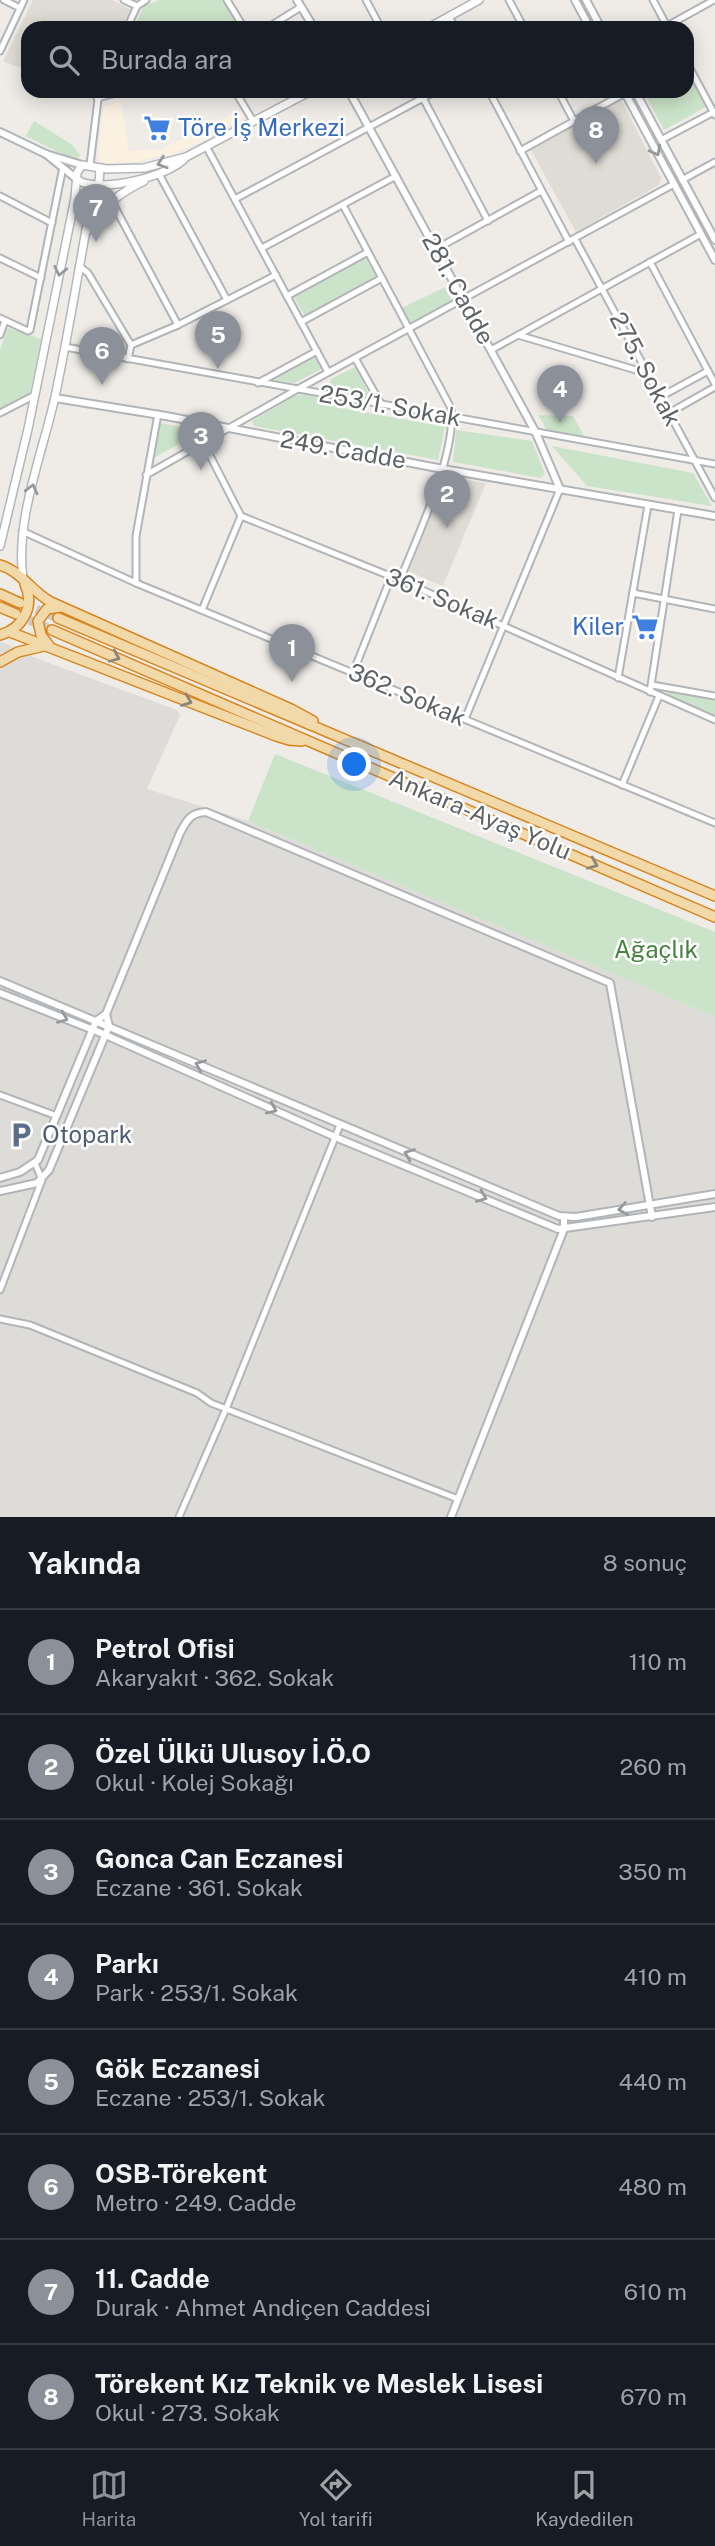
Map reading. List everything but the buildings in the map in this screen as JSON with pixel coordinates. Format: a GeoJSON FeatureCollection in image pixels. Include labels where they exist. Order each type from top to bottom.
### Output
{"type":"FeatureCollection","features":[{"type":"Feature","properties":{"kind":"highway"},"geometry":{"type":"LineString","coordinates":[[0,565],[14,571],[40,596],[305,716],[318,728]]}},
{"type":"Feature","properties":{"kind":"highway"},"geometry":{"type":"LineString","coordinates":[[4,633],[21,623],[28,610],[29,596],[24,581]]}},
{"type":"Feature","properties":{"kind":"highway"},"geometry":{"type":"LineString","coordinates":[[0,594],[20,603]]}},
{"type":"Feature","properties":{"kind":"highway"},"geometry":{"type":"LineString","coordinates":[[0,607],[16,614]]}},
{"type":"Feature","properties":{"kind":"highway"},"geometry":{"type":"LineString","coordinates":[[48,646],[38,629],[39,617],[47,610],[63,607]]}},
{"type":"Feature","properties":{"kind":"highway","name":"Ankara-Ayaş Yolu"},"geometry":{"type":"LineString","coordinates":[[58,618],[715,896]]}},
{"type":"Feature","properties":{"kind":"highway","name":"Ankara-Ayaş Yolu"},"geometry":{"type":"LineString","coordinates":[[52,631],[715,917]]}},
{"type":"Feature","properties":{"kind":"highway"},"geometry":{"type":"LineString","coordinates":[[4,633],[48,646],[276,736],[308,741]]}},
{"type":"Feature","properties":{"kind":"highway"},"geometry":{"type":"LineString","coordinates":[[0,662],[25,649],[48,646]]}},
{"type":"Feature","properties":{"kind":"main road"},"geometry":{"type":"LineString","coordinates":[[440,21],[479,0]]}},
{"type":"Feature","properties":{"kind":"main road"},"geometry":{"type":"LineString","coordinates":[[0,546],[3,522],[35,395],[78,180],[77,173],[90,166],[114,169],[153,167],[186,157],[298,98]]}},
{"type":"Feature","properties":{"kind":"main road"},"geometry":{"type":"LineString","coordinates":[[85,233],[111,200],[182,162],[186,157]]}},
{"type":"Feature","properties":{"kind":"main road"},"geometry":{"type":"LineString","coordinates":[[24,581],[20,555],[22,531],[55,398],[85,233],[96,185],[101,175],[90,166]]}},
{"type":"Feature","properties":{"kind":"main road"},"geometry":{"type":"LineString","coordinates":[[78,180],[88,185],[96,185],[122,183],[159,174]]}},
{"type":"Feature","properties":{"kind":"street"},"geometry":{"type":"LineString","coordinates":[[4,0],[20,8]]}},
{"type":"Feature","properties":{"kind":"street"},"geometry":{"type":"LineString","coordinates":[[0,51],[24,0]]}},
{"type":"Feature","properties":{"kind":"street"},"geometry":{"type":"LineString","coordinates":[[124,0],[137,6]]}},
{"type":"Feature","properties":{"kind":"street"},"geometry":{"type":"LineString","coordinates":[[130,21],[137,6],[146,0]]}},
{"type":"Feature","properties":{"kind":"street"},"geometry":{"type":"LineString","coordinates":[[228,0],[240,21]]}},
{"type":"Feature","properties":{"kind":"street"},"geometry":{"type":"LineString","coordinates":[[297,0],[309,21]]}},
{"type":"Feature","properties":{"kind":"street"},"geometry":{"type":"LineString","coordinates":[[366,0],[378,21]]}},
{"type":"Feature","properties":{"kind":"street"},"geometry":{"type":"LineString","coordinates":[[509,0],[520,21]]}},
{"type":"Feature","properties":{"kind":"street"},"geometry":{"type":"LineString","coordinates":[[575,0],[586,21]]}},
{"type":"Feature","properties":{"kind":"street"},"geometry":{"type":"LineString","coordinates":[[586,0],[597,21]]}},
{"type":"Feature","properties":{"kind":"street"},"geometry":{"type":"LineString","coordinates":[[653,0],[665,21]]}},
{"type":"Feature","properties":{"kind":"street"},"geometry":{"type":"LineString","coordinates":[[678,21],[714,0]]}},
{"type":"Feature","properties":{"kind":"street"},"geometry":{"type":"LineString","coordinates":[[278,21],[301,7]]}},
{"type":"Feature","properties":{"kind":"street"},"geometry":{"type":"LineString","coordinates":[[449,16],[452,21]]}},
{"type":"Feature","properties":{"kind":"street"},"geometry":{"type":"LineString","coordinates":[[661,140],[714,113],[694,76]]}},
{"type":"Feature","properties":{"kind":"street"},"geometry":{"type":"LineString","coordinates":[[46,154],[90,166],[98,98]]}},
{"type":"Feature","properties":{"kind":"street"},"geometry":{"type":"LineString","coordinates":[[239,98],[253,121]]}},
{"type":"Feature","properties":{"kind":"street","name":"281. Cadde"},"geometry":{"type":"LineString","coordinates":[[353,98],[536,433],[560,489]]}},
{"type":"Feature","properties":{"kind":"street"},"geometry":{"type":"LineString","coordinates":[[235,199],[423,98],[488,221]]}},
{"type":"Feature","properties":{"kind":"street","name":"275. Sokak"},"geometry":{"type":"LineString","coordinates":[[493,98],[541,191],[602,289],[715,498]]}},
{"type":"Feature","properties":{"kind":"street"},"geometry":{"type":"LineString","coordinates":[[562,98],[574,121]]}},
{"type":"Feature","properties":{"kind":"street"},"geometry":{"type":"LineString","coordinates":[[520,151],[614,98]]}},
{"type":"Feature","properties":{"kind":"street"},"geometry":{"type":"LineString","coordinates":[[627,98],[715,260]]}},
{"type":"Feature","properties":{"kind":"street"},"geometry":{"type":"LineString","coordinates":[[639,98],[682,180],[712,228],[715,240]]}},
{"type":"Feature","properties":{"kind":"street"},"geometry":{"type":"LineString","coordinates":[[0,132],[46,154],[78,180]]}},
{"type":"Feature","properties":{"kind":"street"},"geometry":{"type":"LineString","coordinates":[[206,146],[328,372]]}},
{"type":"Feature","properties":{"kind":"street"},"geometry":{"type":"LineString","coordinates":[[146,475],[328,372],[715,162]]}},
{"type":"Feature","properties":{"kind":"street"},"geometry":{"type":"LineString","coordinates":[[0,335],[3,320],[29,331],[64,167]]}},
{"type":"Feature","properties":{"kind":"street"},"geometry":{"type":"LineString","coordinates":[[159,174],[227,300]]}},
{"type":"Feature","properties":{"kind":"street"},"geometry":{"type":"LineString","coordinates":[[262,248],[396,176]]}},
{"type":"Feature","properties":{"kind":"street"},"geometry":{"type":"LineString","coordinates":[[436,249],[541,191]]}},
{"type":"Feature","properties":{"kind":"street"},"geometry":{"type":"LineString","coordinates":[[0,197],[52,223]]}},
{"type":"Feature","properties":{"kind":"street"},"geometry":{"type":"LineString","coordinates":[[111,200],[178,325]]}},
{"type":"Feature","properties":{"kind":"street"},"geometry":{"type":"LineString","coordinates":[[343,205],[450,403],[452,418],[443,469],[400,580]]}},
{"type":"Feature","properties":{"kind":"street"},"geometry":{"type":"LineString","coordinates":[[491,350],[701,234]]}},
{"type":"Feature","properties":{"kind":"street"},"geometry":{"type":"LineString","coordinates":[[287,296],[368,252]]}},
{"type":"Feature","properties":{"kind":"street"},"geometry":{"type":"LineString","coordinates":[[0,258],[41,278]]}},
{"type":"Feature","properties":{"kind":"street"},"geometry":{"type":"LineString","coordinates":[[650,262],[715,385],[669,413]]}},
{"type":"Feature","properties":{"kind":"street"},"geometry":{"type":"LineString","coordinates":[[79,266],[88,273],[131,345],[128,359]]}},
{"type":"Feature","properties":{"kind":"street"},"geometry":{"type":"LineString","coordinates":[[131,345],[178,325],[276,275]]}},
{"type":"Feature","properties":{"kind":"street"},"geometry":{"type":"LineString","coordinates":[[301,322],[382,278]]}},
{"type":"Feature","properties":{"kind":"street"},"geometry":{"type":"LineString","coordinates":[[518,335],[647,373]]}},
{"type":"Feature","properties":{"kind":"street","name":"253/1. Sokak"},"geometry":{"type":"LineString","coordinates":[[65,347],[715,464]]}},
{"type":"Feature","properties":{"kind":"street"},"geometry":{"type":"LineString","coordinates":[[257,383],[317,351]]}},
{"type":"Feature","properties":{"kind":"street"},"geometry":{"type":"LineString","coordinates":[[355,358],[381,405]]}},
{"type":"Feature","properties":{"kind":"street"},"geometry":{"type":"LineString","coordinates":[[660,397],[708,371]]}},
{"type":"Feature","properties":{"kind":"street"},"geometry":{"type":"LineString","coordinates":[[0,413],[35,395]]}},
{"type":"Feature","properties":{"kind":"street","name":"249. Cadde"},"geometry":{"type":"LineString","coordinates":[[55,398],[158,414],[443,469],[715,516]]}},
{"type":"Feature","properties":{"kind":"street"},"geometry":{"type":"LineString","coordinates":[[136,583],[135,536],[158,414]]}},
{"type":"Feature","properties":{"kind":"street"},"geometry":{"type":"LineString","coordinates":[[202,610],[241,516],[203,443]]}},
{"type":"Feature","properties":{"kind":"street"},"geometry":{"type":"LineString","coordinates":[[465,719],[560,489]]}},
{"type":"Feature","properties":{"kind":"street"},"geometry":{"type":"LineString","coordinates":[[618,678],[648,505]]}},
{"type":"Feature","properties":{"kind":"street"},"geometry":{"type":"LineString","coordinates":[[650,692],[678,510]]}},
{"type":"Feature","properties":{"kind":"street","name":"361. Sokak"},"geometry":{"type":"LineString","coordinates":[[241,516],[400,580],[715,720]]}},
{"type":"Feature","properties":{"kind":"street","name":"362. Sokak"},"geometry":{"type":"LineString","coordinates":[[22,531],[136,583],[715,823]]}},
{"type":"Feature","properties":{"kind":"street"},"geometry":{"type":"LineString","coordinates":[[353,673],[391,577]]}},
{"type":"Feature","properties":{"kind":"street"},"geometry":{"type":"LineString","coordinates":[[633,593],[715,609]]}},
{"type":"Feature","properties":{"kind":"street"},"geometry":{"type":"LineString","coordinates":[[0,644],[4,633]]}},
{"type":"Feature","properties":{"kind":"street"},"geometry":{"type":"LineString","coordinates":[[652,685],[715,696]]}},
{"type":"Feature","properties":{"kind":"street"},"geometry":{"type":"LineString","coordinates":[[622,785],[659,696]]}},
{"type":"Feature","properties":{"kind":"street"},"geometry":{"type":"LineString","coordinates":[[0,1178],[20,1172],[35,1163],[42,1154],[96,1021],[106,1014],[180,833],[190,816],[206,812],[610,983],[652,1217]]}},
{"type":"Feature","properties":{"kind":"street"},"geometry":{"type":"LineString","coordinates":[[0,981],[564,1217],[715,1194]]}},
{"type":"Feature","properties":{"kind":"street"},"geometry":{"type":"LineString","coordinates":[[0,993],[105,1035],[335,1137],[564,1230],[715,1207]]}},
{"type":"Feature","properties":{"kind":"street"},"geometry":{"type":"LineString","coordinates":[[0,1290],[41,1180],[54,1160],[109,1026],[106,1014]]}},
{"type":"Feature","properties":{"kind":"street"},"geometry":{"type":"LineString","coordinates":[[0,1096],[57,1116]]}},
{"type":"Feature","properties":{"kind":"street"},"geometry":{"type":"LineString","coordinates":[[179,1517],[226,1409],[340,1125]]}},
{"type":"Feature","properties":{"kind":"street"},"geometry":{"type":"LineString","coordinates":[[35,1163],[41,1180]]}},
{"type":"Feature","properties":{"kind":"street"},"geometry":{"type":"LineString","coordinates":[[0,1191],[41,1180]]}},
{"type":"Feature","properties":{"kind":"street"},"geometry":{"type":"LineString","coordinates":[[451,1517],[564,1230],[564,1217]]}},
{"type":"Feature","properties":{"kind":"street"},"geometry":{"type":"LineString","coordinates":[[0,1319],[30,1325],[197,1393],[211,1403],[458,1499]]}},
{"type":"Feature","properties":{"kind":"shaded area"},"geometry":{"type":"Polygon","coordinates":[[[33,0],[112,0],[130,9],[124,21],[23,21],[33,0]]]}},
{"type":"Feature","properties":{"kind":"shaded area"},"geometry":{"type":"Polygon","coordinates":[[[21,24],[21,68],[3,61],[21,24]]]}},
{"type":"Feature","properties":{"kind":"shaded area"},"geometry":{"type":"Polygon","coordinates":[[[621,100],[661,178],[659,185],[576,232],[531,150],[621,100]]]}},
{"type":"Feature","properties":{"kind":"shaded area"},"geometry":{"type":"Polygon","coordinates":[[[121,101],[129,151],[161,149],[242,110],[245,116],[203,141],[173,154],[129,163],[103,163],[98,158],[103,107],[121,101]]]}},
{"type":"Feature","properties":{"kind":"shaded area"},"geometry":{"type":"Polygon","coordinates":[[[446,476],[486,483],[443,586],[409,572],[446,476]]]}},
{"type":"Feature","properties":{"kind":"shaded area"},"geometry":{"type":"Polygon","coordinates":[[[0,641],[33,657],[177,710],[180,715],[147,789],[248,821],[715,1017],[715,1517],[0,1517],[0,641]]]}},
{"type":"Feature","properties":{"kind":"green space"},"geometry":{"type":"Polygon","coordinates":[[[160,0],[223,0],[234,21],[136,21],[144,6],[160,0]]]}},
{"type":"Feature","properties":{"kind":"green space"},"geometry":{"type":"Polygon","coordinates":[[[694,86],[706,107],[664,130],[647,98],[694,98],[694,86]]]}},
{"type":"Feature","properties":{"kind":"green space"},"geometry":{"type":"Polygon","coordinates":[[[34,121],[71,144],[80,155],[76,161],[26,136],[34,121]]]}},
{"type":"Feature","properties":{"kind":"green space"},"geometry":{"type":"Polygon","coordinates":[[[365,258],[376,276],[305,316],[294,297],[365,258]]]}},
{"type":"Feature","properties":{"kind":"green space"},"geometry":{"type":"Polygon","coordinates":[[[445,287],[452,301],[409,323],[402,308],[445,287]]]}},
{"type":"Feature","properties":{"kind":"green space"},"geometry":{"type":"Polygon","coordinates":[[[8,328],[41,339],[30,393],[0,409],[0,350],[8,328]]]}},
{"type":"Feature","properties":{"kind":"green space"},"geometry":{"type":"Polygon","coordinates":[[[315,357],[322,369],[294,383],[271,380],[315,357]]]}},
{"type":"Feature","properties":{"kind":"green space"},"geometry":{"type":"Polygon","coordinates":[[[355,367],[371,397],[328,390],[331,379],[355,367]]]}},
{"type":"Feature","properties":{"kind":"green space"},"geometry":{"type":"Polygon","coordinates":[[[303,394],[338,401],[337,407],[445,427],[438,460],[254,426],[252,421],[303,394]]]}},
{"type":"Feature","properties":{"kind":"green space"},"geometry":{"type":"Polygon","coordinates":[[[538,415],[573,416],[584,436],[547,430],[538,415]]]}},
{"type":"Feature","properties":{"kind":"green space"},"geometry":{"type":"Polygon","coordinates":[[[160,423],[202,431],[152,459],[160,423]]]}},
{"type":"Feature","properties":{"kind":"green space"},"geometry":{"type":"Polygon","coordinates":[[[456,430],[532,441],[545,474],[541,478],[453,462],[456,430]]]}},
{"type":"Feature","properties":{"kind":"green space"},"geometry":{"type":"Polygon","coordinates":[[[552,446],[693,473],[712,506],[587,486],[552,446]]]}},
{"type":"Feature","properties":{"kind":"green space"},"geometry":{"type":"Polygon","coordinates":[[[669,692],[715,700],[715,717],[668,698],[669,692]]]}},
{"type":"Feature","properties":{"kind":"green space","name":"Ağaçlık"},"geometry":{"type":"Polygon","coordinates":[[[275,754],[715,932],[715,1017],[248,821],[275,754]]]}},
{"type":"Feature","properties":{"kind":"tunnel"},"geometry":{"type":"LineString","coordinates":[[24,604],[58,618]]}},
{"type":"Feature","properties":{"kind":"tunnel"},"geometry":{"type":"LineString","coordinates":[[17,615],[52,630]]}},
{"type":"Feature","properties":{"kind":"place","name":"Töre İş Merkezi"},"geometry":{"type":"Point","coordinates":[157,128]}},
{"type":"Feature","properties":{"kind":"place","name":"Törekent Kız Teknik ve Meslek Lisesi"},"geometry":{"type":"Point","coordinates":[596,164]}},
{"type":"Feature","properties":{"kind":"place","name":"11. Cadde"},"geometry":{"type":"Point","coordinates":[96,242]}},
{"type":"Feature","properties":{"kind":"place","name":"Gök Eczanesi"},"geometry":{"type":"Point","coordinates":[218,369]}},
{"type":"Feature","properties":{"kind":"place","name":"OSB-Törekent"},"geometry":{"type":"Point","coordinates":[102,385]}},
{"type":"Feature","properties":{"kind":"place","name":"Parkı"},"geometry":{"type":"Point","coordinates":[560,423]}},
{"type":"Feature","properties":{"kind":"place","name":"Gonca Can Eczanesi"},"geometry":{"type":"Point","coordinates":[201,470]}},
{"type":"Feature","properties":{"kind":"place","name":"Özel Ülkü Ulusoy İ.Ö.O"},"geometry":{"type":"Point","coordinates":[447,528]}},
{"type":"Feature","properties":{"kind":"place","name":"Kiler"},"geometry":{"type":"Point","coordinates":[645,627]}},
{"type":"Feature","properties":{"kind":"place","name":"Petrol Ofisi"},"geometry":{"type":"Point","coordinates":[292,682]}},
{"type":"Feature","properties":{"kind":"place","name":"Otopark"},"geometry":{"type":"Point","coordinates":[21,1135]}}]}
